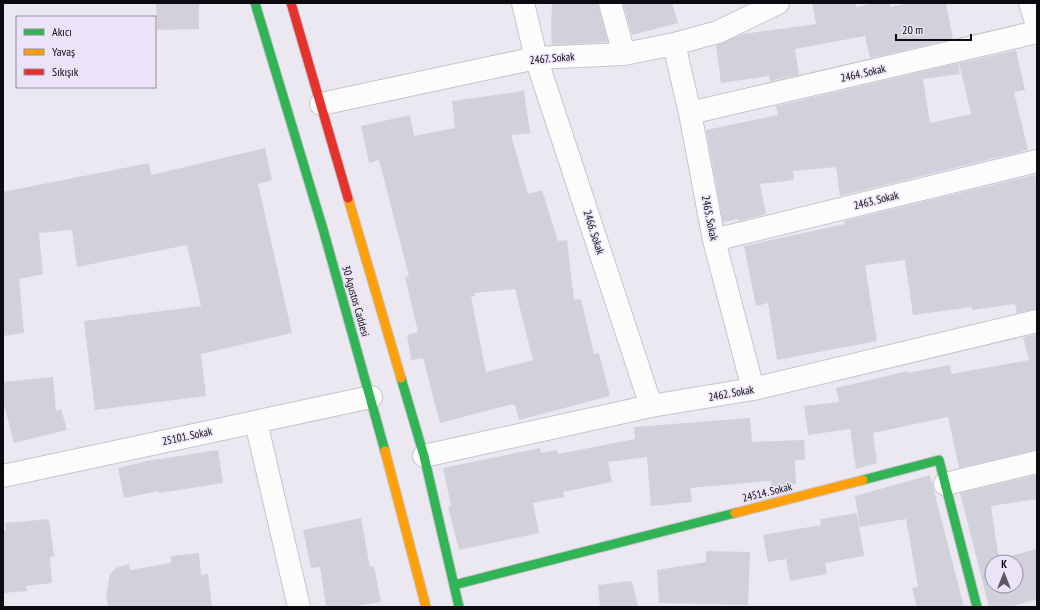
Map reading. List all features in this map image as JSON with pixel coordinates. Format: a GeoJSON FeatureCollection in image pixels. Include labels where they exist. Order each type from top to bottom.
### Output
{"type":"FeatureCollection","features":[{"type":"Feature","properties":{"kind":"main road","name":"30 Agustos Caddesi"},"geometry":{"type":"LineString","coordinates":[[255,3],[293,122],[371,397],[426,607]]}},
{"type":"Feature","properties":{"kind":"main road","name":"30 Agustos Caddesi"},"geometry":{"type":"LineString","coordinates":[[291,3],[322,104],[424,456],[459,607]]}},
{"type":"Feature","properties":{"kind":"main road","name":"24514. Sokak"},"geometry":{"type":"LineString","coordinates":[[454,585],[939,460],[977,607]]}},
{"type":"Feature","properties":{"kind":"street","name":"2466. Sokak"},"geometry":{"type":"LineString","coordinates":[[523,3],[536,58],[651,406]]}},
{"type":"Feature","properties":{"kind":"street"},"geometry":{"type":"LineString","coordinates":[[610,3],[624,54]]}},
{"type":"Feature","properties":{"kind":"street","name":"2467. Sokak"},"geometry":{"type":"LineString","coordinates":[[322,104],[536,58],[624,54],[674,44],[718,32],[778,3]]}},
{"type":"Feature","properties":{"kind":"street"},"geometry":{"type":"LineString","coordinates":[[1030,3],[1037,25]]}},
{"type":"Feature","properties":{"kind":"street","name":"2464. Sokak"},"geometry":{"type":"LineString","coordinates":[[690,113],[1037,32]]}},
{"type":"Feature","properties":{"kind":"street","name":"2465. Sokak"},"geometry":{"type":"LineString","coordinates":[[674,44],[690,113],[714,240],[753,389]]}},
{"type":"Feature","properties":{"kind":"street","name":"2463. Sokak"},"geometry":{"type":"LineString","coordinates":[[714,240],[1037,161]]}},
{"type":"Feature","properties":{"kind":"street","name":"2462. Sokak"},"geometry":{"type":"LineString","coordinates":[[424,456],[651,406],[753,389],[1037,321]]}},
{"type":"Feature","properties":{"kind":"street","name":"25101. Sokak"},"geometry":{"type":"LineString","coordinates":[[3,476],[371,397]]}},
{"type":"Feature","properties":{"kind":"street"},"geometry":{"type":"LineString","coordinates":[[256,422],[299,607]]}},
{"type":"Feature","properties":{"kind":"street"},"geometry":{"type":"LineString","coordinates":[[945,484],[1037,462]]}},
{"type":"Feature","properties":{"kind":"building"},"geometry":{"type":"Polygon","coordinates":[[[156,3],[199,3],[199,29],[157,30],[156,3]]]}},
{"type":"Feature","properties":{"kind":"building"},"geometry":{"type":"Polygon","coordinates":[[[552,3],[598,3],[608,42],[552,45],[552,3]]]}},
{"type":"Feature","properties":{"kind":"building"},"geometry":{"type":"Polygon","coordinates":[[[623,3],[672,3],[678,23],[632,35],[623,3]]]}},
{"type":"Feature","properties":{"kind":"building"},"geometry":{"type":"Polygon","coordinates":[[[812,3],[855,3],[856,7],[875,3],[890,3],[890,7],[910,3],[946,3],[953,39],[870,58],[865,36],[795,49],[799,75],[770,81],[769,76],[721,83],[716,45],[743,34],[816,24],[812,3]]]}},
{"type":"Feature","properties":{"kind":"building"},"geometry":{"type":"Polygon","coordinates":[[[1016,50],[1025,90],[1014,92],[1028,150],[840,196],[836,167],[793,171],[794,180],[760,184],[766,214],[739,221],[738,219],[723,222],[706,130],[778,115],[776,106],[958,63],[960,74],[923,79],[930,123],[971,114],[959,63],[1016,50]]]}},
{"type":"Feature","properties":{"kind":"building"},"geometry":{"type":"Polygon","coordinates":[[[524,91],[530,133],[511,135],[528,194],[542,190],[558,241],[567,240],[574,300],[581,299],[594,354],[599,353],[610,396],[519,420],[515,405],[513,404],[440,423],[423,358],[411,360],[407,335],[418,332],[405,277],[409,276],[379,160],[369,163],[361,126],[410,115],[414,136],[455,128],[452,101],[524,91]],[[515,289],[475,293],[475,296],[471,297],[486,372],[533,360],[515,289]]]}},
{"type":"Feature","properties":{"kind":"building"},"geometry":{"type":"Polygon","coordinates":[[[265,148],[272,180],[258,184],[292,333],[201,354],[206,396],[95,410],[84,321],[201,306],[187,245],[77,267],[72,230],[39,233],[43,274],[19,279],[24,333],[3,336],[3,192],[149,163],[151,175],[265,148]]]}},
{"type":"Feature","properties":{"kind":"building"},"geometry":{"type":"Polygon","coordinates":[[[1034,175],[1034,177],[1037,176],[1037,309],[1017,313],[1015,304],[972,310],[972,307],[913,315],[905,260],[865,265],[877,341],[777,360],[768,303],[756,306],[744,246],[845,224],[844,221],[1034,175]]]}},
{"type":"Feature","properties":{"kind":"building"},"geometry":{"type":"Polygon","coordinates":[[[1037,334],[1037,450],[959,468],[948,417],[873,433],[877,463],[856,469],[850,429],[808,435],[804,406],[839,402],[836,388],[908,371],[908,373],[950,365],[951,374],[1029,360],[1023,337],[1037,334]]]}},
{"type":"Feature","properties":{"kind":"building"},"geometry":{"type":"Polygon","coordinates":[[[53,377],[56,411],[61,409],[67,430],[14,443],[3,401],[3,382],[53,377]]]}},
{"type":"Feature","properties":{"kind":"building"},"geometry":{"type":"Polygon","coordinates":[[[750,418],[752,442],[804,440],[805,460],[795,460],[796,484],[771,487],[771,481],[690,488],[692,502],[651,506],[647,457],[608,462],[612,482],[563,492],[564,497],[533,503],[539,533],[459,550],[448,506],[451,506],[443,468],[540,448],[541,453],[557,450],[558,454],[635,439],[634,427],[750,418]]]}},
{"type":"Feature","properties":{"kind":"building"},"geometry":{"type":"Polygon","coordinates":[[[218,450],[223,483],[159,493],[158,491],[124,498],[118,468],[147,461],[218,450]]]}},
{"type":"Feature","properties":{"kind":"building"},"geometry":{"type":"Polygon","coordinates":[[[930,475],[964,607],[917,607],[912,588],[918,587],[906,519],[860,527],[855,496],[930,475]]]}},
{"type":"Feature","properties":{"kind":"building"},"geometry":{"type":"Polygon","coordinates":[[[1037,475],[1037,499],[991,506],[998,554],[984,554],[984,587],[960,493],[1037,475]]]}},
{"type":"Feature","properties":{"kind":"building"},"geometry":{"type":"Polygon","coordinates":[[[857,513],[864,556],[825,563],[827,574],[790,581],[786,559],[768,562],[763,535],[821,525],[820,519],[857,513]]]}},
{"type":"Feature","properties":{"kind":"building"},"geometry":{"type":"Polygon","coordinates":[[[361,518],[370,567],[374,566],[381,602],[349,607],[326,607],[320,567],[311,568],[303,530],[361,518]]]}},
{"type":"Feature","properties":{"kind":"building"},"geometry":{"type":"Polygon","coordinates":[[[49,519],[54,556],[50,557],[52,583],[26,586],[27,591],[3,593],[3,530],[6,530],[5,523],[49,519]]]}},
{"type":"Feature","properties":{"kind":"building"},"geometry":{"type":"Polygon","coordinates":[[[1037,549],[1037,599],[1009,607],[989,607],[986,594],[1024,594],[1024,554],[1018,554],[1037,549]]]}},
{"type":"Feature","properties":{"kind":"building"},"geometry":{"type":"Polygon","coordinates":[[[706,551],[750,552],[748,605],[659,603],[657,570],[706,562],[706,551]]]}},
{"type":"Feature","properties":{"kind":"building"},"geometry":{"type":"Polygon","coordinates":[[[199,553],[201,575],[208,574],[212,607],[108,607],[106,596],[110,574],[116,568],[129,564],[130,570],[171,563],[171,556],[199,553]]]}},
{"type":"Feature","properties":{"kind":"building"},"geometry":{"type":"Polygon","coordinates":[[[632,581],[638,607],[600,607],[598,585],[632,581]]]}},
{"type":"Feature","properties":{"kind":"traffic: fast"},"geometry":{"type":"LineString","coordinates":[[255,3],[323,229],[385,451]]}},
{"type":"Feature","properties":{"kind":"traffic: fast"},"geometry":{"type":"LineString","coordinates":[[401,378],[424,456],[459,607]]}},
{"type":"Feature","properties":{"kind":"traffic: fast"},"geometry":{"type":"LineString","coordinates":[[863,480],[939,460],[977,607]]}},
{"type":"Feature","properties":{"kind":"traffic: fast"},"geometry":{"type":"LineString","coordinates":[[454,585],[735,513]]}},
{"type":"Feature","properties":{"kind":"traffic: slow"},"geometry":{"type":"LineString","coordinates":[[348,198],[401,378]]}},
{"type":"Feature","properties":{"kind":"traffic: slow"},"geometry":{"type":"LineString","coordinates":[[385,451],[426,607]]}},
{"type":"Feature","properties":{"kind":"traffic: slow"},"geometry":{"type":"LineString","coordinates":[[735,513],[863,480]]}},
{"type":"Feature","properties":{"kind":"traffic: jam"},"geometry":{"type":"LineString","coordinates":[[291,3],[348,198]]}}]}
